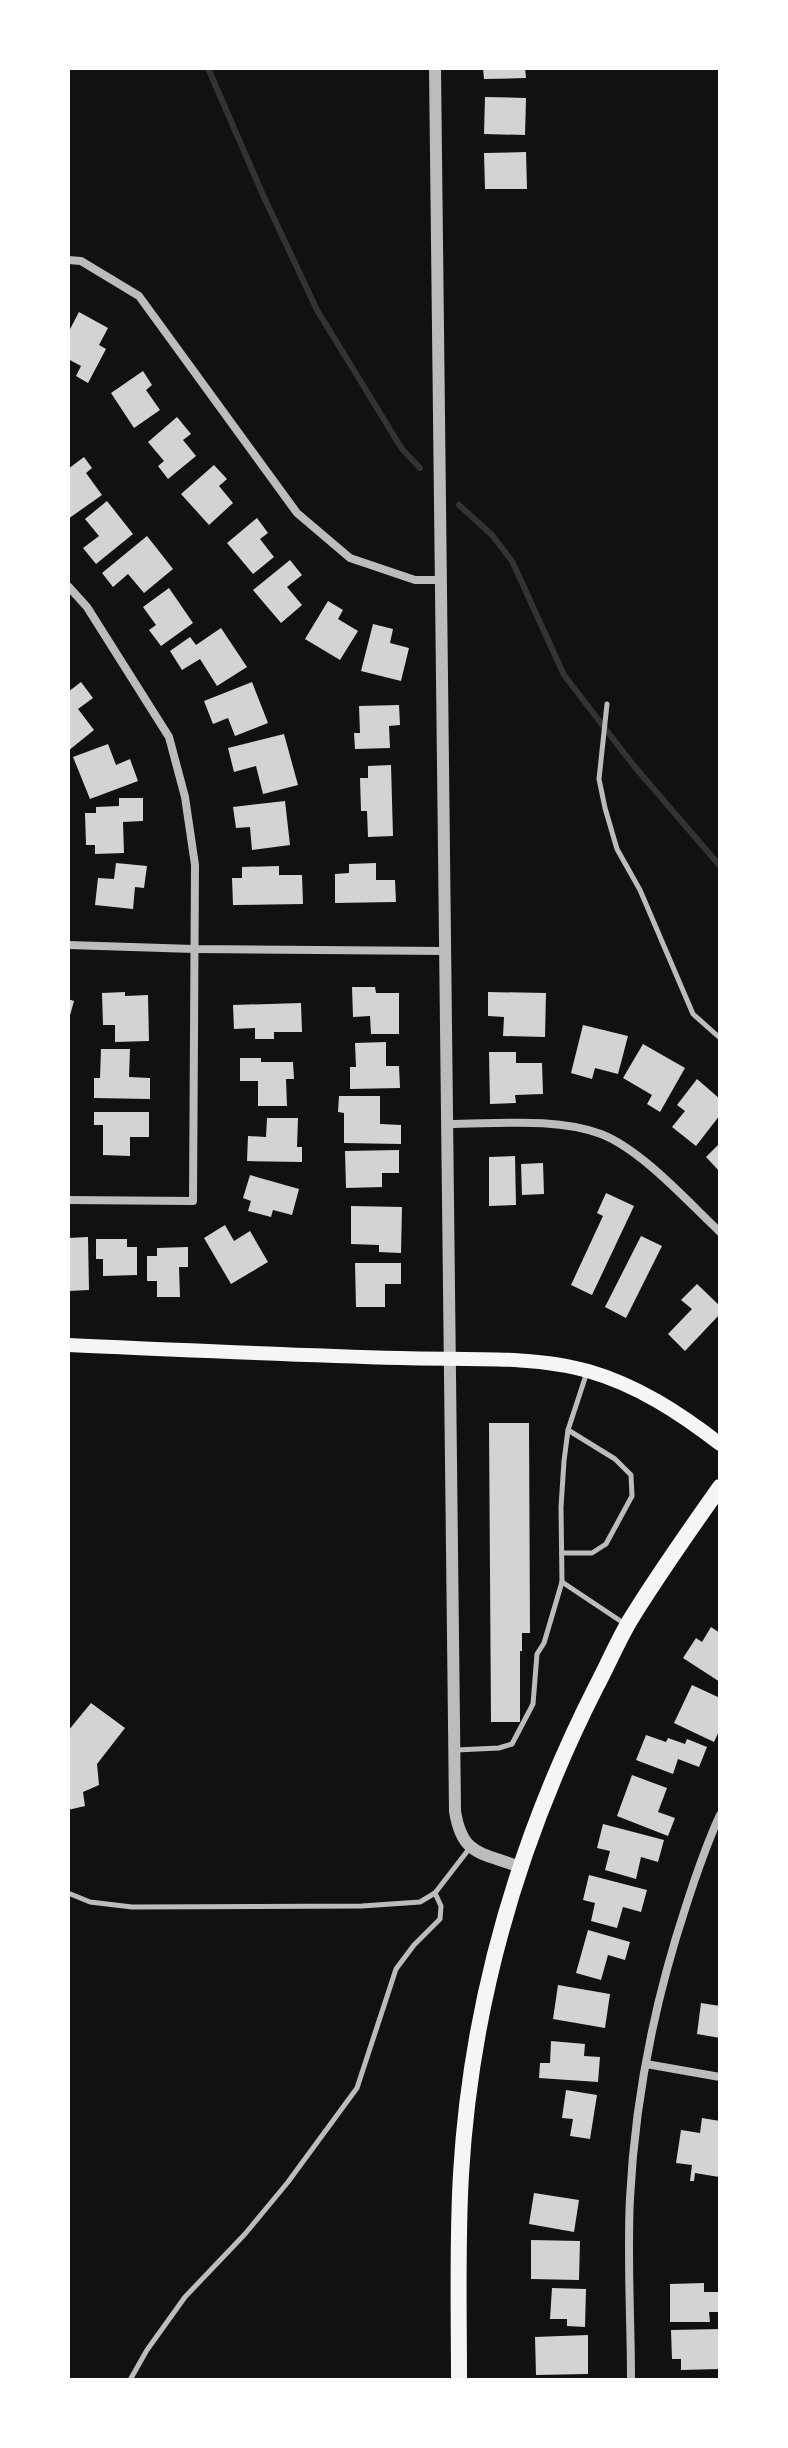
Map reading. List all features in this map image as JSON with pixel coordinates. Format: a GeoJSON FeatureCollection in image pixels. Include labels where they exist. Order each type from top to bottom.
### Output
{"type":"FeatureCollection","features":[{"type":"Feature","properties":{"kind":"main road"},"geometry":{"type":"LineString","coordinates":[[68,1345],[538,1362],[588,1371],[662,1403],[720,1444]]}},
{"type":"Feature","properties":{"kind":"main road"},"geometry":{"type":"LineString","coordinates":[[459,2380],[461,2174],[480,2019],[497,1943],[520,1867],[568,1741],[627,1625],[720,1487]]}},
{"type":"Feature","properties":{"kind":"street"},"geometry":{"type":"LineString","coordinates":[[435,68],[453,1750],[458,1828],[462,1840],[470,1848],[520,1867]]}},
{"type":"Feature","properties":{"kind":"street"},"geometry":{"type":"LineString","coordinates":[[68,260],[81,261],[139,296],[297,513],[350,558],[415,580],[441,580]]}},
{"type":"Feature","properties":{"kind":"street"},"geometry":{"type":"LineString","coordinates":[[68,586],[87,607],[169,737],[185,797],[195,865],[193,1201],[68,1200]]}},
{"type":"Feature","properties":{"kind":"street"},"geometry":{"type":"LineString","coordinates":[[68,945],[445,951]]}},
{"type":"Feature","properties":{"kind":"street"},"geometry":{"type":"LineString","coordinates":[[448,1124],[552,1124],[577,1127],[602,1135],[624,1146],[720,1232]]}},
{"type":"Feature","properties":{"kind":"street"},"geometry":{"type":"LineString","coordinates":[[631,2380],[630,2201],[634,2138],[646,2064],[676,1938],[707,1844],[720,1815]]}},
{"type":"Feature","properties":{"kind":"street"},"geometry":{"type":"LineString","coordinates":[[646,2064],[720,2077]]}},
{"type":"Feature","properties":{"kind":"lane"},"geometry":{"type":"LineString","coordinates":[[607,704],[599,779],[617,849],[640,890],[693,1014],[720,1038]]}},
{"type":"Feature","properties":{"kind":"lane"},"geometry":{"type":"LineString","coordinates":[[453,1750],[499,1748],[512,1744],[533,1704],[537,1654],[544,1643],[562,1582],[564,1461],[568,1430],[588,1371]]}},
{"type":"Feature","properties":{"kind":"lane"},"geometry":{"type":"LineString","coordinates":[[562,1553],[592,1553],[606,1544],[632,1496],[631,1475],[615,1459],[568,1430]]}},
{"type":"Feature","properties":{"kind":"lane"},"geometry":{"type":"LineString","coordinates":[[562,1582],[627,1625]]}},
{"type":"Feature","properties":{"kind":"lane"},"geometry":{"type":"LineString","coordinates":[[68,1893],[90,1902],[132,1907],[362,1906],[420,1902],[435,1893],[470,1848]]}},
{"type":"Feature","properties":{"kind":"lane"},"geometry":{"type":"LineString","coordinates":[[130,2380],[147,2350],[185,2297],[288,2182],[357,2088],[396,1969],[440,1919],[441,1906],[435,1893]]}},
{"type":"Feature","properties":{"kind":"building"},"geometry":{"type":"Polygon","coordinates":[[[483,68],[525,68],[526,78],[484,79],[483,68]]]}},
{"type":"Feature","properties":{"kind":"building"},"geometry":{"type":"Polygon","coordinates":[[[485,97],[526,98],[525,135],[484,134],[485,97]]]}},
{"type":"Feature","properties":{"kind":"building"},"geometry":{"type":"Polygon","coordinates":[[[526,152],[527,189],[485,189],[484,153],[526,152]]]}},
{"type":"Feature","properties":{"kind":"building"},"geometry":{"type":"Polygon","coordinates":[[[79,312],[108,328],[99,345],[106,349],[88,383],[76,376],[81,366],[68,359],[68,333],[79,312]]]}},
{"type":"Feature","properties":{"kind":"building"},"geometry":{"type":"Polygon","coordinates":[[[143,371],[152,385],[146,390],[160,410],[134,428],[111,393],[143,371]]]}},
{"type":"Feature","properties":{"kind":"building"},"geometry":{"type":"Polygon","coordinates":[[[177,417],[191,434],[183,440],[196,456],[168,479],[158,466],[164,461],[148,442],[177,417]]]}},
{"type":"Feature","properties":{"kind":"building"},"geometry":{"type":"Polygon","coordinates":[[[84,457],[92,468],[86,473],[102,495],[68,519],[68,469],[84,457]]]}},
{"type":"Feature","properties":{"kind":"building"},"geometry":{"type":"Polygon","coordinates":[[[214,465],[227,479],[219,486],[233,503],[209,525],[181,494],[214,465]]]}},
{"type":"Feature","properties":{"kind":"building"},"geometry":{"type":"Polygon","coordinates":[[[107,501],[133,534],[96,564],[83,548],[99,536],[85,519],[107,501]]]}},
{"type":"Feature","properties":{"kind":"building"},"geometry":{"type":"Polygon","coordinates":[[[257,518],[268,533],[260,539],[274,557],[253,574],[227,543],[257,518]]]}},
{"type":"Feature","properties":{"kind":"building"},"geometry":{"type":"Polygon","coordinates":[[[147,536],[173,569],[144,593],[128,574],[113,587],[102,573],[147,536]]]}},
{"type":"Feature","properties":{"kind":"building"},"geometry":{"type":"Polygon","coordinates":[[[290,560],[302,575],[287,587],[302,605],[281,623],[253,590],[290,560]]]}},
{"type":"Feature","properties":{"kind":"building"},"geometry":{"type":"Polygon","coordinates":[[[169,588],[193,623],[161,646],[149,630],[156,625],[143,607],[169,588]]]}},
{"type":"Feature","properties":{"kind":"building"},"geometry":{"type":"Polygon","coordinates":[[[328,601],[343,610],[338,619],[358,631],[340,660],[305,639],[328,601]]]}},
{"type":"Feature","properties":{"kind":"building"},"geometry":{"type":"Polygon","coordinates":[[[373,624],[393,629],[390,643],[409,648],[401,681],[361,671],[373,624]]]}},
{"type":"Feature","properties":{"kind":"building"},"geometry":{"type":"Polygon","coordinates":[[[221,628],[247,667],[217,686],[200,659],[182,670],[170,651],[190,637],[196,645],[221,628]]]}},
{"type":"Feature","properties":{"kind":"building"},"geometry":{"type":"Polygon","coordinates":[[[81,682],[93,698],[78,709],[94,730],[68,751],[68,692],[81,682]]]}},
{"type":"Feature","properties":{"kind":"building"},"geometry":{"type":"Polygon","coordinates":[[[252,682],[268,723],[235,736],[228,718],[213,724],[204,701],[252,682]]]}},
{"type":"Feature","properties":{"kind":"building"},"geometry":{"type":"Polygon","coordinates":[[[399,705],[400,725],[389,726],[390,748],[355,749],[354,733],[360,733],[359,706],[399,705]]]}},
{"type":"Feature","properties":{"kind":"building"},"geometry":{"type":"Polygon","coordinates":[[[284,734],[298,785],[263,794],[256,766],[234,772],[228,748],[284,734]]]}},
{"type":"Feature","properties":{"kind":"building"},"geometry":{"type":"Polygon","coordinates":[[[108,744],[116,765],[130,759],[138,781],[90,799],[73,757],[108,744]]]}},
{"type":"Feature","properties":{"kind":"building"},"geometry":{"type":"Polygon","coordinates":[[[391,765],[393,836],[368,837],[367,811],[361,811],[360,778],[368,778],[368,766],[391,765]]]}},
{"type":"Feature","properties":{"kind":"building"},"geometry":{"type":"Polygon","coordinates":[[[119,798],[143,798],[143,821],[123,822],[124,853],[95,854],[95,845],[86,845],[85,813],[96,813],[96,807],[119,806],[119,798]]]}},
{"type":"Feature","properties":{"kind":"building"},"geometry":{"type":"Polygon","coordinates":[[[285,801],[290,845],[252,850],[250,827],[236,828],[233,807],[285,801]]]}},
{"type":"Feature","properties":{"kind":"building"},"geometry":{"type":"Polygon","coordinates":[[[116,863],[147,866],[144,888],[135,887],[133,909],[95,905],[98,878],[114,879],[116,863]]]}},
{"type":"Feature","properties":{"kind":"building"},"geometry":{"type":"Polygon","coordinates":[[[376,863],[376,880],[395,880],[396,902],[335,903],[335,874],[349,873],[349,864],[376,863]]]}},
{"type":"Feature","properties":{"kind":"building"},"geometry":{"type":"Polygon","coordinates":[[[279,866],[279,875],[302,875],[303,904],[233,905],[232,878],[242,878],[242,867],[279,866]]]}},
{"type":"Feature","properties":{"kind":"building"},"geometry":{"type":"Polygon","coordinates":[[[352,987],[375,987],[376,993],[399,993],[399,1034],[371,1034],[370,1016],[353,1017],[352,987]]]}},
{"type":"Feature","properties":{"kind":"building"},"geometry":{"type":"Polygon","coordinates":[[[125,992],[125,996],[148,995],[149,1041],[115,1042],[115,1025],[103,1025],[102,993],[125,992]]]}},
{"type":"Feature","properties":{"kind":"building"},"geometry":{"type":"Polygon","coordinates":[[[488,992],[546,993],[545,1037],[503,1036],[504,1017],[488,1016],[488,992]]]}},
{"type":"Feature","properties":{"kind":"building"},"geometry":{"type":"Polygon","coordinates":[[[68,999],[74,1001],[69,1019],[68,1019],[68,999]]]}},
{"type":"Feature","properties":{"kind":"building"},"geometry":{"type":"Polygon","coordinates":[[[301,1003],[302,1032],[274,1032],[274,1039],[255,1039],[255,1028],[234,1029],[233,1005],[301,1003]]]}},
{"type":"Feature","properties":{"kind":"building"},"geometry":{"type":"Polygon","coordinates":[[[583,1025],[628,1036],[618,1074],[595,1068],[592,1079],[571,1073],[583,1025]]]}},
{"type":"Feature","properties":{"kind":"building"},"geometry":{"type":"Polygon","coordinates":[[[386,1042],[386,1066],[399,1066],[400,1088],[350,1089],[350,1067],[356,1067],[355,1043],[386,1042]]]}},
{"type":"Feature","properties":{"kind":"building"},"geometry":{"type":"Polygon","coordinates":[[[643,1044],[685,1068],[660,1112],[647,1104],[652,1095],[623,1078],[643,1044]]]}},
{"type":"Feature","properties":{"kind":"building"},"geometry":{"type":"Polygon","coordinates":[[[101,1049],[130,1049],[129,1077],[150,1078],[150,1099],[94,1098],[94,1078],[100,1078],[101,1049]]]}},
{"type":"Feature","properties":{"kind":"building"},"geometry":{"type":"Polygon","coordinates":[[[489,1052],[516,1052],[516,1063],[542,1063],[543,1094],[515,1095],[516,1103],[490,1104],[489,1052]]]}},
{"type":"Feature","properties":{"kind":"building"},"geometry":{"type":"Polygon","coordinates":[[[240,1058],[261,1058],[261,1062],[293,1062],[294,1079],[286,1079],[287,1106],[258,1106],[258,1081],[240,1081],[240,1058]]]}},
{"type":"Feature","properties":{"kind":"building"},"geometry":{"type":"Polygon","coordinates":[[[697,1079],[720,1099],[720,1115],[696,1146],[672,1127],[685,1111],[677,1105],[697,1079]]]}},
{"type":"Feature","properties":{"kind":"building"},"geometry":{"type":"Polygon","coordinates":[[[339,1096],[380,1096],[380,1124],[401,1125],[401,1144],[344,1143],[344,1113],[338,1112],[339,1096]]]}},
{"type":"Feature","properties":{"kind":"building"},"geometry":{"type":"Polygon","coordinates":[[[94,1112],[149,1112],[149,1137],[130,1137],[130,1156],[103,1155],[103,1125],[94,1125],[94,1112]]]}},
{"type":"Feature","properties":{"kind":"building"},"geometry":{"type":"Polygon","coordinates":[[[267,1118],[298,1118],[297,1147],[302,1147],[302,1162],[247,1161],[248,1136],[266,1137],[267,1118]]]}},
{"type":"Feature","properties":{"kind":"building"},"geometry":{"type":"Polygon","coordinates":[[[720,1143],[720,1172],[706,1157],[720,1143]]]}},
{"type":"Feature","properties":{"kind":"building"},"geometry":{"type":"Polygon","coordinates":[[[399,1150],[399,1173],[382,1173],[382,1187],[346,1188],[345,1151],[399,1150]]]}},
{"type":"Feature","properties":{"kind":"building"},"geometry":{"type":"Polygon","coordinates":[[[515,1156],[516,1205],[489,1206],[489,1157],[515,1156]]]}},
{"type":"Feature","properties":{"kind":"building"},"geometry":{"type":"Polygon","coordinates":[[[543,1163],[544,1194],[522,1195],[521,1164],[543,1163]]]}},
{"type":"Feature","properties":{"kind":"building"},"geometry":{"type":"Polygon","coordinates":[[[250,1175],[299,1189],[292,1215],[273,1210],[271,1217],[248,1211],[251,1201],[243,1198],[250,1175]]]}},
{"type":"Feature","properties":{"kind":"building"},"geometry":{"type":"Polygon","coordinates":[[[606,1193],[634,1206],[592,1295],[571,1285],[603,1216],[597,1213],[606,1193]]]}},
{"type":"Feature","properties":{"kind":"building"},"geometry":{"type":"Polygon","coordinates":[[[351,1206],[402,1207],[401,1253],[379,1252],[379,1245],[351,1244],[351,1206]]]}},
{"type":"Feature","properties":{"kind":"building"},"geometry":{"type":"Polygon","coordinates":[[[225,1225],[234,1241],[250,1231],[268,1262],[231,1284],[204,1238],[225,1225]]]}},
{"type":"Feature","properties":{"kind":"building"},"geometry":{"type":"Polygon","coordinates":[[[641,1236],[662,1246],[626,1318],[605,1307],[641,1236]]]}},
{"type":"Feature","properties":{"kind":"building"},"geometry":{"type":"Polygon","coordinates":[[[88,1237],[89,1290],[68,1291],[68,1238],[88,1237]]]}},
{"type":"Feature","properties":{"kind":"building"},"geometry":{"type":"Polygon","coordinates":[[[96,1239],[127,1239],[127,1247],[137,1247],[137,1275],[103,1276],[103,1259],[96,1259],[96,1239]]]}},
{"type":"Feature","properties":{"kind":"building"},"geometry":{"type":"Polygon","coordinates":[[[188,1247],[188,1267],[179,1267],[180,1297],[157,1297],[157,1281],[147,1281],[147,1256],[157,1256],[157,1248],[188,1247]]]}},
{"type":"Feature","properties":{"kind":"building"},"geometry":{"type":"Polygon","coordinates":[[[355,1263],[401,1263],[401,1284],[385,1284],[385,1307],[356,1307],[355,1263]]]}},
{"type":"Feature","properties":{"kind":"building"},"geometry":{"type":"Polygon","coordinates":[[[697,1284],[720,1306],[720,1314],[685,1351],[668,1334],[692,1309],[681,1300],[697,1284]]]}},
{"type":"Feature","properties":{"kind":"building"},"geometry":{"type":"Polygon","coordinates":[[[489,1423],[529,1423],[530,1633],[522,1633],[520,1722],[491,1722],[489,1423]]]}},
{"type":"Feature","properties":{"kind":"building"},"geometry":{"type":"Polygon","coordinates":[[[711,1627],[720,1633],[720,1682],[683,1658],[696,1638],[702,1642],[711,1627]]]}},
{"type":"Feature","properties":{"kind":"building"},"geometry":{"type":"Polygon","coordinates":[[[692,1685],[720,1698],[720,1729],[714,1742],[674,1723],[692,1685]]]}},
{"type":"Feature","properties":{"kind":"building"},"geometry":{"type":"Polygon","coordinates":[[[91,1703],[125,1728],[97,1764],[99,1785],[83,1792],[85,1806],[68,1810],[68,1731],[91,1703]]]}},
{"type":"Feature","properties":{"kind":"building"},"geometry":{"type":"Polygon","coordinates":[[[646,1735],[685,1744],[687,1739],[707,1747],[699,1767],[678,1759],[673,1774],[636,1760],[646,1735]]]}},
{"type":"Feature","properties":{"kind":"building"},"geometry":{"type":"Polygon","coordinates":[[[632,1775],[667,1788],[658,1812],[675,1818],[668,1836],[617,1816],[632,1775]]]}},
{"type":"Feature","properties":{"kind":"building"},"geometry":{"type":"Polygon","coordinates":[[[603,1824],[664,1840],[658,1862],[641,1857],[636,1879],[605,1870],[610,1851],[597,1848],[603,1824]]]}},
{"type":"Feature","properties":{"kind":"building"},"geometry":{"type":"Polygon","coordinates":[[[589,1875],[647,1890],[641,1912],[623,1907],[617,1928],[591,1921],[595,1903],[583,1900],[589,1875]]]}},
{"type":"Feature","properties":{"kind":"building"},"geometry":{"type":"Polygon","coordinates":[[[588,1930],[630,1942],[625,1960],[608,1955],[601,1980],[576,1973],[588,1930]]]}},
{"type":"Feature","properties":{"kind":"building"},"geometry":{"type":"Polygon","coordinates":[[[558,1985],[610,1994],[605,2028],[553,2019],[558,1985]]]}},
{"type":"Feature","properties":{"kind":"building"},"geometry":{"type":"Polygon","coordinates":[[[701,2003],[720,2006],[720,2038],[697,2034],[701,2003]]]}},
{"type":"Feature","properties":{"kind":"building"},"geometry":{"type":"Polygon","coordinates":[[[551,2041],[585,2044],[584,2056],[600,2057],[598,2082],[539,2078],[540,2063],[550,2063],[551,2041]]]}},
{"type":"Feature","properties":{"kind":"building"},"geometry":{"type":"Polygon","coordinates":[[[566,2090],[597,2095],[590,2139],[570,2136],[573,2119],[562,2118],[566,2090]]]}},
{"type":"Feature","properties":{"kind":"building"},"geometry":{"type":"Polygon","coordinates":[[[702,2118],[720,2121],[719,2177],[695,2173],[694,2181],[690,2181],[692,2165],[676,2163],[681,2130],[700,2133],[702,2118]]]}},
{"type":"Feature","properties":{"kind":"building"},"geometry":{"type":"Polygon","coordinates":[[[534,2193],[579,2200],[574,2232],[529,2224],[534,2193]]]}},
{"type":"Feature","properties":{"kind":"building"},"geometry":{"type":"Polygon","coordinates":[[[531,2240],[580,2241],[579,2280],[531,2279],[531,2240]]]}},
{"type":"Feature","properties":{"kind":"building"},"geometry":{"type":"Polygon","coordinates":[[[704,2283],[704,2292],[720,2292],[720,2312],[709,2312],[710,2322],[670,2322],[670,2284],[704,2283]]]}},
{"type":"Feature","properties":{"kind":"building"},"geometry":{"type":"Polygon","coordinates":[[[552,2288],[586,2289],[585,2327],[567,2326],[567,2319],[550,2319],[552,2288]]]}},
{"type":"Feature","properties":{"kind":"building"},"geometry":{"type":"Polygon","coordinates":[[[720,2329],[720,2369],[681,2370],[681,2359],[672,2359],[671,2330],[720,2329]]]}},
{"type":"Feature","properties":{"kind":"building"},"geometry":{"type":"Polygon","coordinates":[[[588,2335],[588,2374],[536,2375],[535,2337],[588,2335]]]}},
{"type":"Feature","properties":{"kind":"waterway"},"geometry":{"type":"LineString","coordinates":[[208,68],[317,310],[402,449],[420,468]]}},
{"type":"Feature","properties":{"kind":"waterway"},"geometry":{"type":"LineString","coordinates":[[459,505],[492,535],[512,561],[564,675],[634,766],[720,866]]}}]}
